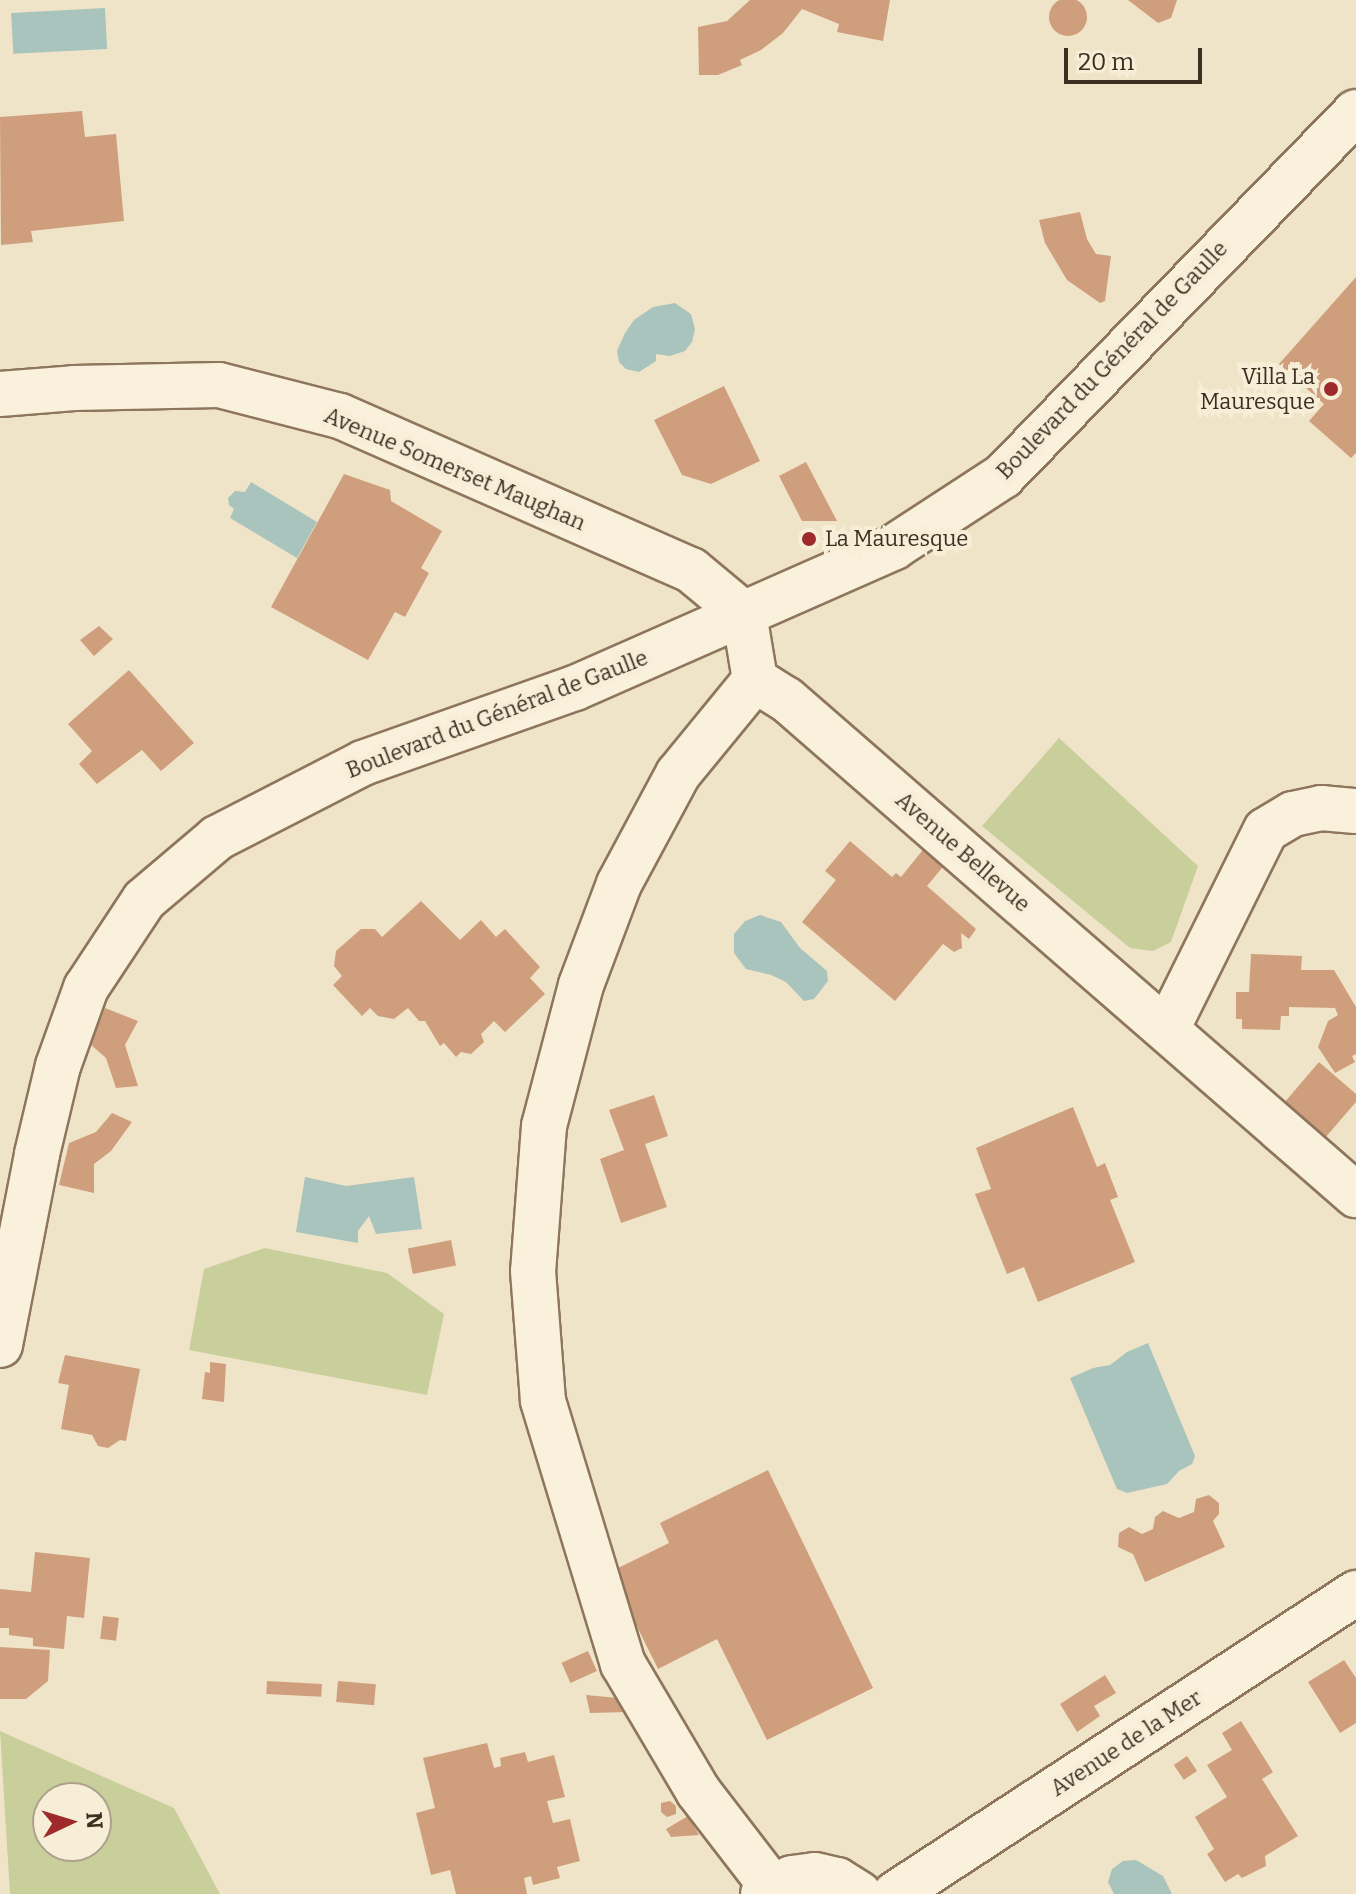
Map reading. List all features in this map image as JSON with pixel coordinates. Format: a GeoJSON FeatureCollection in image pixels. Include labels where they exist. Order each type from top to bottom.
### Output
{"type":"FeatureCollection","features":[{"type":"Feature","properties":{"kind":"street","name":"Boulevard du Général de Gaulle"},"geometry":{"type":"LineString","coordinates":[[0,1345],[37,1154],[58,1066],[86,988],[144,900],[217,838],[363,763],[575,688],[894,547],[1003,476],[1356,112]]}},
{"type":"Feature","properties":{"kind":"street","name":"Avenue Somerset Maughan"},"geometry":{"type":"LineString","coordinates":[[0,394],[74,388],[219,385],[340,416],[691,570],[744,614]]}},
{"type":"Feature","properties":{"kind":"street"},"geometry":{"type":"LineString","coordinates":[[744,614],[755,680],[678,774],[619,884],[581,985],[544,1126],[533,1271],[543,1401],[623,1664],[698,1791],[767,1890],[792,1878],[815,1875],[837,1880],[859,1894]]}},
{"type":"Feature","properties":{"kind":"street","name":"Avenue Bellevue"},"geometry":{"type":"LineString","coordinates":[[755,680],[786,699],[1356,1195]]}},
{"type":"Feature","properties":{"kind":"street"},"geometry":{"type":"LineString","coordinates":[[1167,1029],[1266,830],[1293,814],[1321,808],[1356,811]]}},
{"type":"Feature","properties":{"kind":"street","name":"Avenue de la Mer"},"geometry":{"type":"LineString","coordinates":[[895,1894],[1356,1593]]}},
{"type":"Feature","properties":{"kind":"green space"},"geometry":{"type":"Polygon","coordinates":[[[1059,738],[1198,866],[1171,942],[1153,951],[1130,948],[982,826],[1059,738]]]}},
{"type":"Feature","properties":{"kind":"green space"},"geometry":{"type":"Polygon","coordinates":[[[265,1248],[387,1273],[444,1314],[427,1395],[189,1350],[204,1269],[265,1248]]]}},
{"type":"Feature","properties":{"kind":"green space"},"geometry":{"type":"Polygon","coordinates":[[[0,1731],[174,1808],[220,1894],[10,1894],[0,1731]]]}},
{"type":"Feature","properties":{"kind":"water"},"geometry":{"type":"Polygon","coordinates":[[[105,8],[107,49],[13,54],[11,13],[105,8]]]}},
{"type":"Feature","properties":{"kind":"water"},"geometry":{"type":"Polygon","coordinates":[[[675,303],[691,314],[695,329],[692,342],[685,351],[670,356],[656,354],[656,361],[639,372],[626,369],[619,362],[617,351],[634,320],[653,307],[675,303]]]}},
{"type":"Feature","properties":{"kind":"water"},"geometry":{"type":"Polygon","coordinates":[[[251,482],[317,522],[297,558],[230,518],[234,509],[229,505],[228,498],[235,491],[245,492],[251,482]]]}},
{"type":"Feature","properties":{"kind":"water"},"geometry":{"type":"Polygon","coordinates":[[[760,915],[781,922],[800,948],[827,971],[828,981],[814,999],[804,1001],[786,982],[746,969],[734,953],[734,934],[745,921],[760,915]]]}},
{"type":"Feature","properties":{"kind":"water"},"geometry":{"type":"Polygon","coordinates":[[[305,1177],[346,1186],[414,1177],[422,1229],[376,1234],[369,1216],[358,1231],[358,1243],[296,1232],[305,1177]]]}},
{"type":"Feature","properties":{"kind":"water"},"geometry":{"type":"Polygon","coordinates":[[[1148,1343],[1195,1456],[1192,1464],[1179,1471],[1167,1484],[1127,1493],[1117,1489],[1070,1378],[1093,1368],[1110,1365],[1127,1352],[1148,1343]]]}},
{"type":"Feature","properties":{"kind":"water"},"geometry":{"type":"Polygon","coordinates":[[[1136,1860],[1163,1876],[1172,1894],[1114,1894],[1108,1882],[1112,1869],[1123,1861],[1136,1860]]]}},
{"type":"Feature","properties":{"kind":"building"},"geometry":{"type":"Polygon","coordinates":[[[1068,-2],[1082,3],[1087,17],[1082,31],[1068,36],[1054,31],[1049,17],[1054,3],[1068,-2]]]}},
{"type":"Feature","properties":{"kind":"building"},"geometry":{"type":"Polygon","coordinates":[[[750,0],[890,0],[883,41],[837,32],[839,24],[802,9],[783,33],[761,50],[740,60],[742,65],[718,75],[699,75],[698,27],[727,21],[750,0]]]}},
{"type":"Feature","properties":{"kind":"building"},"geometry":{"type":"Polygon","coordinates":[[[1128,0],[1177,0],[1171,18],[1158,23],[1128,0]]]}},
{"type":"Feature","properties":{"kind":"building"},"geometry":{"type":"Polygon","coordinates":[[[82,111],[85,137],[116,134],[124,221],[31,231],[33,242],[1,245],[0,117],[82,111]]]}},
{"type":"Feature","properties":{"kind":"building"},"geometry":{"type":"Polygon","coordinates":[[[1080,212],[1087,239],[1096,254],[1111,256],[1105,301],[1100,303],[1067,280],[1045,243],[1039,220],[1080,212]]]}},
{"type":"Feature","properties":{"kind":"building","name":"Villa La Mauresque"},"geometry":{"type":"Polygon","coordinates":[[[1356,277],[1356,453],[1351,458],[1309,421],[1324,404],[1279,364],[1356,277]]]}},
{"type":"Feature","properties":{"kind":"building"},"geometry":{"type":"Polygon","coordinates":[[[724,386],[760,461],[711,484],[682,475],[654,420],[724,386]]]}},
{"type":"Feature","properties":{"kind":"building"},"geometry":{"type":"Polygon","coordinates":[[[806,462],[837,521],[802,521],[779,476],[806,462]]]}},
{"type":"Feature","properties":{"kind":"building"},"geometry":{"type":"Polygon","coordinates":[[[344,474],[390,490],[391,501],[442,531],[421,568],[429,573],[405,617],[395,612],[368,660],[271,607],[344,474]]]}},
{"type":"Feature","properties":{"kind":"building"},"geometry":{"type":"Polygon","coordinates":[[[99,626],[113,639],[94,656],[80,640],[99,626]]]}},
{"type":"Feature","properties":{"kind":"building"},"geometry":{"type":"Polygon","coordinates":[[[129,670],[194,743],[161,771],[142,750],[97,784],[79,764],[92,751],[68,724],[129,670]]]}},
{"type":"Feature","properties":{"kind":"building"},"geometry":{"type":"Polygon","coordinates":[[[850,841],[892,877],[896,873],[901,877],[926,846],[946,863],[927,886],[976,929],[969,939],[961,933],[962,948],[954,952],[943,944],[895,1001],[802,922],[836,880],[825,871],[850,841]]]}},
{"type":"Feature","properties":{"kind":"building"},"geometry":{"type":"Polygon","coordinates":[[[421,901],[460,940],[481,920],[496,937],[505,929],[540,967],[530,978],[545,994],[505,1032],[494,1021],[481,1034],[484,1042],[471,1054],[461,1052],[456,1057],[444,1043],[440,1046],[425,1021],[419,1021],[408,1008],[394,1019],[378,1016],[370,1008],[362,1016],[333,985],[342,976],[334,966],[336,951],[361,929],[375,929],[382,937],[421,901]]]}},
{"type":"Feature","properties":{"kind":"building"},"geometry":{"type":"Polygon","coordinates":[[[1251,954],[1302,956],[1301,970],[1334,970],[1356,1007],[1356,1054],[1352,1056],[1355,1062],[1335,1073],[1318,1047],[1328,1021],[1338,1015],[1335,1008],[1289,1007],[1289,1016],[1281,1016],[1280,1030],[1242,1029],[1242,1019],[1236,1019],[1236,992],[1249,992],[1251,954]]]}},
{"type":"Feature","properties":{"kind":"building"},"geometry":{"type":"Polygon","coordinates":[[[105,1008],[138,1021],[125,1045],[138,1086],[116,1088],[106,1058],[90,1044],[105,1008]]]}},
{"type":"Feature","properties":{"kind":"building"},"geometry":{"type":"Polygon","coordinates":[[[1319,1062],[1356,1094],[1356,1102],[1325,1138],[1284,1103],[1319,1062]]]}},
{"type":"Feature","properties":{"kind":"building"},"geometry":{"type":"Polygon","coordinates":[[[654,1095],[668,1136],[645,1144],[667,1207],[621,1223],[600,1159],[624,1150],[609,1110],[654,1095]]]}},
{"type":"Feature","properties":{"kind":"building"},"geometry":{"type":"Polygon","coordinates":[[[1073,1107],[1097,1167],[1105,1163],[1118,1197],[1110,1200],[1135,1262],[1038,1302],[1024,1267],[1007,1274],[975,1194],[991,1189],[976,1148],[1073,1107]]]}},
{"type":"Feature","properties":{"kind":"building"},"geometry":{"type":"Polygon","coordinates":[[[112,1113],[132,1122],[111,1151],[94,1164],[94,1193],[59,1185],[69,1143],[96,1132],[112,1113]]]}},
{"type":"Feature","properties":{"kind":"building"},"geometry":{"type":"Polygon","coordinates":[[[451,1240],[456,1266],[413,1274],[408,1248],[451,1240]]]}},
{"type":"Feature","properties":{"kind":"building"},"geometry":{"type":"Polygon","coordinates":[[[65,1355],[140,1369],[126,1441],[120,1440],[108,1448],[98,1446],[92,1435],[61,1429],[69,1385],[58,1383],[65,1355]]]}},
{"type":"Feature","properties":{"kind":"building"},"geometry":{"type":"Polygon","coordinates":[[[210,1362],[226,1364],[224,1402],[202,1399],[205,1372],[210,1373],[210,1362]]]}},
{"type":"Feature","properties":{"kind":"building"},"geometry":{"type":"Polygon","coordinates":[[[768,1470],[873,1688],[767,1740],[717,1639],[658,1669],[610,1572],[669,1543],[660,1523],[768,1470]]]}},
{"type":"Feature","properties":{"kind":"building"},"geometry":{"type":"Polygon","coordinates":[[[1209,1495],[1219,1503],[1219,1514],[1213,1521],[1225,1547],[1145,1582],[1133,1554],[1118,1547],[1119,1533],[1129,1527],[1142,1534],[1153,1529],[1155,1517],[1163,1511],[1179,1518],[1194,1512],[1196,1499],[1209,1495]]]}},
{"type":"Feature","properties":{"kind":"building"},"geometry":{"type":"Polygon","coordinates":[[[35,1552],[90,1558],[84,1618],[67,1616],[64,1649],[33,1646],[33,1638],[9,1635],[9,1628],[0,1628],[0,1589],[31,1592],[35,1552]]]}},
{"type":"Feature","properties":{"kind":"building"},"geometry":{"type":"Polygon","coordinates":[[[103,1616],[119,1618],[116,1641],[100,1639],[103,1616]]]}},
{"type":"Feature","properties":{"kind":"building"},"geometry":{"type":"Polygon","coordinates":[[[0,1647],[50,1650],[48,1681],[26,1699],[0,1699],[0,1647]]]}},
{"type":"Feature","properties":{"kind":"building"},"geometry":{"type":"Polygon","coordinates":[[[588,1651],[597,1671],[570,1683],[562,1663],[588,1651]]]}},
{"type":"Feature","properties":{"kind":"building"},"geometry":{"type":"Polygon","coordinates":[[[1344,1660],[1356,1678],[1356,1723],[1340,1733],[1308,1682],[1344,1660]]]}},
{"type":"Feature","properties":{"kind":"building"},"geometry":{"type":"Polygon","coordinates":[[[1105,1675],[1116,1693],[1094,1706],[1100,1716],[1077,1732],[1060,1704],[1105,1675]]]}},
{"type":"Feature","properties":{"kind":"building"},"geometry":{"type":"Polygon","coordinates":[[[267,1681],[322,1684],[321,1697],[266,1694],[267,1681]]]}},
{"type":"Feature","properties":{"kind":"building"},"geometry":{"type":"Polygon","coordinates":[[[338,1681],[376,1684],[374,1705],[336,1702],[338,1681]]]}},
{"type":"Feature","properties":{"kind":"building"},"geometry":{"type":"Polygon","coordinates":[[[586,1695],[618,1698],[627,1712],[590,1713],[586,1695]]]}},
{"type":"Feature","properties":{"kind":"building"},"geometry":{"type":"Polygon","coordinates":[[[1241,1721],[1273,1772],[1262,1779],[1298,1836],[1265,1856],[1266,1866],[1242,1878],[1238,1874],[1225,1882],[1207,1854],[1214,1849],[1195,1817],[1227,1797],[1207,1765],[1232,1750],[1222,1733],[1241,1721]]]}},
{"type":"Feature","properties":{"kind":"building"},"geometry":{"type":"Polygon","coordinates":[[[487,1743],[494,1768],[501,1766],[500,1758],[525,1752],[528,1762],[554,1755],[565,1797],[547,1801],[553,1823],[570,1819],[580,1861],[557,1867],[560,1878],[533,1885],[531,1876],[524,1878],[527,1894],[456,1894],[450,1870],[431,1875],[416,1813],[435,1808],[423,1758],[487,1743]]]}},
{"type":"Feature","properties":{"kind":"building"},"geometry":{"type":"Polygon","coordinates":[[[1187,1756],[1197,1771],[1184,1780],[1174,1765],[1187,1756]]]}},
{"type":"Feature","properties":{"kind":"building"},"geometry":{"type":"Polygon","coordinates":[[[670,1801],[676,1806],[676,1814],[667,1817],[661,1812],[661,1803],[670,1801]]]}},
{"type":"Feature","properties":{"kind":"building"},"geometry":{"type":"Polygon","coordinates":[[[688,1816],[699,1835],[671,1837],[666,1829],[688,1816]]]}},
{"type":"Feature","properties":{"kind":"place","name":"Villa La Mauresque"},"geometry":{"type":"Point","coordinates":[1331,389]}},
{"type":"Feature","properties":{"kind":"place","name":"La Mauresque"},"geometry":{"type":"Point","coordinates":[809,539]}}]}
